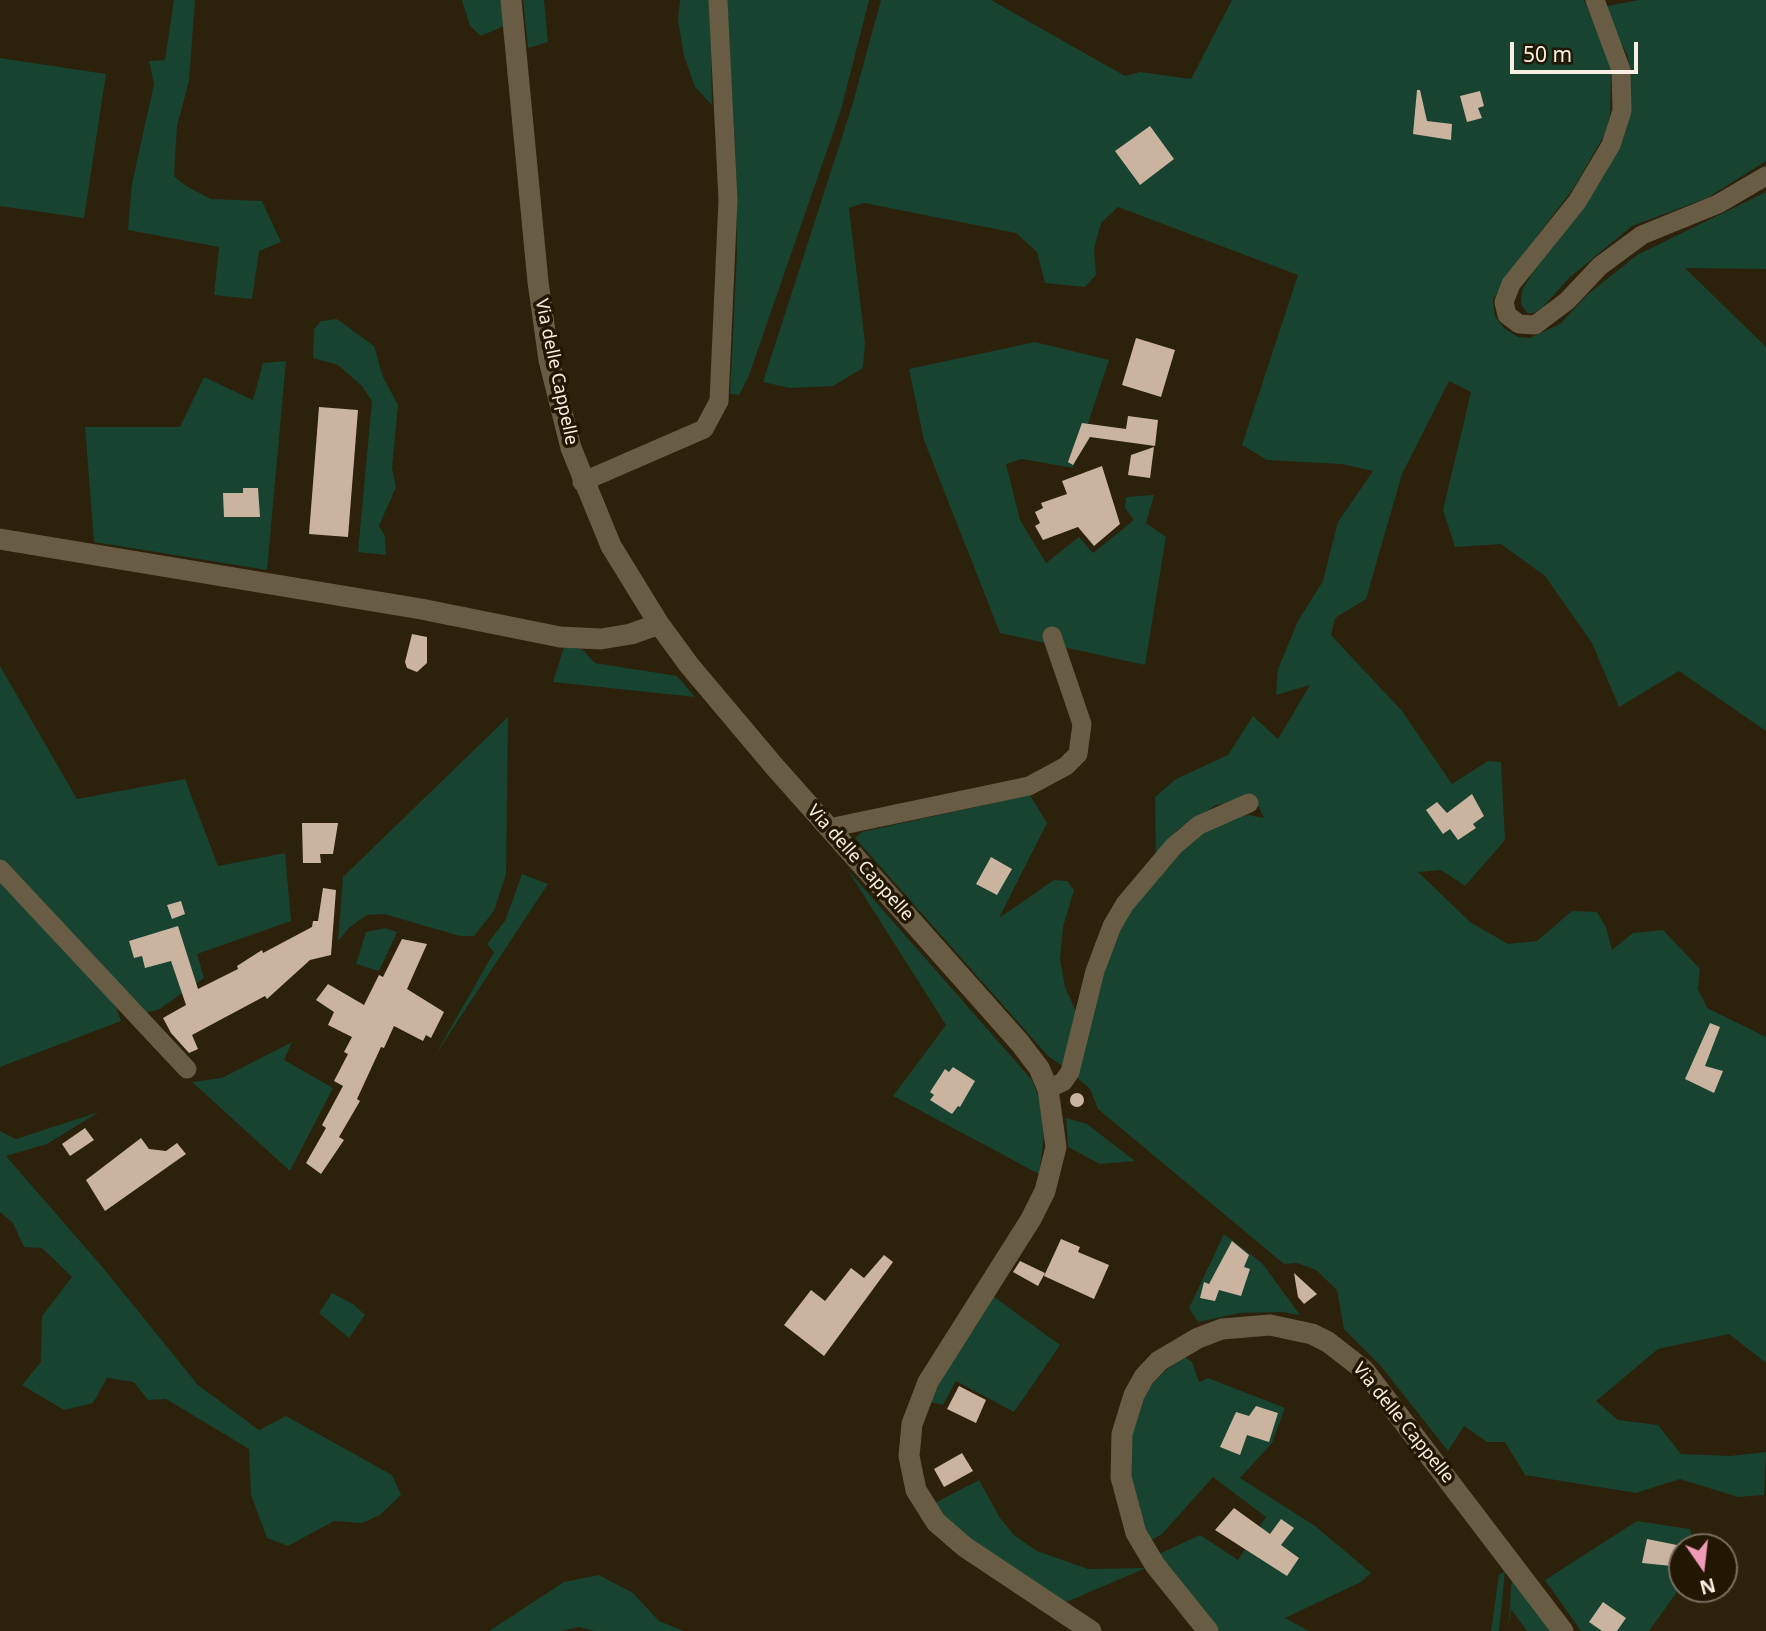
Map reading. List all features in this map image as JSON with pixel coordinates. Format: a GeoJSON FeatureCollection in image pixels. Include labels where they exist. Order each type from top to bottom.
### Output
{"type":"FeatureCollection","features":[{"type":"Feature","properties":{"kind":"main road","name":"Via delle Cappelle"},"geometry":{"type":"LineString","coordinates":[[510,0],[543,321],[562,419],[582,482],[611,546],[659,624],[716,699],[1025,1049],[1039,1068],[1048,1089],[1054,1116],[1056,1147],[1048,1183],[1031,1219],[932,1374],[912,1424],[909,1456],[916,1490],[936,1522],[965,1547],[1091,1631]]}},
{"type":"Feature","properties":{"kind":"main road"},"geometry":{"type":"LineString","coordinates":[[0,539],[421,609],[560,637],[601,639],[631,634],[659,624]]}},
{"type":"Feature","properties":{"kind":"main road","name":"Via delle Cappelle"},"geometry":{"type":"LineString","coordinates":[[1208,1631],[1155,1564],[1136,1534],[1121,1477],[1122,1434],[1134,1395],[1144,1377],[1159,1361],[1198,1338],[1222,1329],[1270,1325],[1312,1334],[1328,1342],[1364,1370],[1563,1631]]}},
{"type":"Feature","properties":{"kind":"street"},"geometry":{"type":"LineString","coordinates":[[582,482],[704,429],[719,401],[728,200],[718,0]]}},
{"type":"Feature","properties":{"kind":"street"},"geometry":{"type":"LineString","coordinates":[[1595,0],[1621,70],[1622,111],[1611,145],[1577,202],[1511,285],[1504,302],[1507,315],[1519,324],[1535,325],[1567,301],[1600,266],[1642,235],[1718,204],[1766,176]]}},
{"type":"Feature","properties":{"kind":"street"},"geometry":{"type":"LineString","coordinates":[[829,828],[1018,789],[1066,766],[1077,754],[1082,724],[1052,636]]}},
{"type":"Feature","properties":{"kind":"street"},"geometry":{"type":"LineString","coordinates":[[1048,1089],[1063,1082],[1070,1072],[1095,971],[1112,926],[1125,904],[1174,846],[1199,825],[1249,803]]}},
{"type":"Feature","properties":{"kind":"street"},"geometry":{"type":"LineString","coordinates":[[0,869],[187,1069]]}},
{"type":"Feature","properties":{"kind":"green space"},"geometry":{"type":"Polygon","coordinates":[[[174,0],[195,0],[189,81],[177,126],[174,176],[186,186],[211,199],[262,201],[281,242],[259,251],[252,299],[214,295],[219,247],[128,230],[132,183],[154,84],[149,61],[165,60],[174,0]]]}},
{"type":"Feature","properties":{"kind":"green space"},"geometry":{"type":"Polygon","coordinates":[[[462,0],[502,0],[504,26],[481,36],[470,26],[462,0]]]}},
{"type":"Feature","properties":{"kind":"green space"},"geometry":{"type":"Polygon","coordinates":[[[523,0],[544,0],[548,42],[528,48],[523,0]]]}},
{"type":"Feature","properties":{"kind":"green space"},"geometry":{"type":"Polygon","coordinates":[[[680,0],[710,0],[712,105],[695,87],[684,56],[678,20],[680,0]]]}},
{"type":"Feature","properties":{"kind":"green space"},"geometry":{"type":"Polygon","coordinates":[[[726,0],[869,0],[841,110],[748,378],[739,395],[730,394],[737,253],[735,143],[726,0]]]}},
{"type":"Feature","properties":{"kind":"green space"},"geometry":{"type":"Polygon","coordinates":[[[881,0],[991,0],[1125,76],[1140,72],[1191,79],[1232,0],[1584,0],[1611,65],[1610,116],[1605,134],[1573,189],[1505,278],[1493,300],[1495,316],[1505,329],[1518,337],[1530,338],[1560,324],[1587,295],[1637,255],[1766,192],[1766,269],[1685,268],[1766,347],[1766,731],[1679,671],[1619,707],[1592,643],[1545,576],[1501,544],[1455,547],[1443,510],[1471,392],[1449,381],[1402,474],[1366,599],[1335,618],[1331,635],[1402,711],[1452,784],[1488,761],[1501,762],[1505,840],[1465,886],[1441,870],[1418,872],[1470,922],[1508,944],[1537,941],[1572,911],[1597,912],[1606,927],[1612,950],[1633,933],[1663,930],[1700,969],[1698,989],[1707,1008],[1766,1037],[1766,1363],[1729,1334],[1658,1349],[1596,1401],[1618,1420],[1658,1425],[1681,1454],[1730,1456],[1766,1452],[1764,1495],[1738,1497],[1680,1479],[1636,1493],[1525,1475],[1505,1442],[1487,1442],[1464,1426],[1448,1451],[1380,1365],[1344,1329],[1337,1290],[1316,1270],[1297,1263],[1284,1264],[1098,1109],[1090,1089],[1073,1074],[1118,926],[1190,839],[1228,819],[1248,815],[1264,818],[1254,797],[1216,805],[1177,830],[1156,855],[1155,797],[1176,779],[1228,755],[1253,716],[1278,739],[1310,685],[1276,695],[1278,669],[1298,621],[1323,581],[1338,522],[1373,471],[1341,464],[1267,460],[1242,445],[1298,275],[1118,207],[1101,223],[1094,249],[1096,275],[1085,287],[1045,283],[1037,252],[1016,233],[864,203],[849,208],[865,343],[863,368],[833,386],[790,388],[763,382],[852,106],[881,0]]]}},
{"type":"Feature","properties":{"kind":"green space"},"geometry":{"type":"Polygon","coordinates":[[[1639,0],[1766,0],[1766,161],[1707,198],[1632,226],[1569,278],[1543,307],[1534,313],[1527,313],[1521,304],[1522,290],[1627,122],[1631,73],[1627,54],[1613,28],[1607,6],[1639,0]]]}},
{"type":"Feature","properties":{"kind":"green space"},"geometry":{"type":"Polygon","coordinates":[[[0,58],[106,74],[84,218],[0,206],[0,58]]]}},
{"type":"Feature","properties":{"kind":"green space"},"geometry":{"type":"Polygon","coordinates":[[[337,319],[374,346],[383,377],[398,405],[392,468],[396,487],[379,526],[385,536],[386,555],[358,552],[372,401],[362,386],[338,365],[313,358],[314,329],[321,321],[337,319]]]}},
{"type":"Feature","properties":{"kind":"green space"},"geometry":{"type":"Polygon","coordinates":[[[1035,342],[1109,360],[1073,468],[1022,459],[1006,464],[1020,520],[1046,563],[1079,537],[1093,553],[1134,520],[1125,508],[1126,497],[1154,495],[1146,523],[1166,537],[1145,665],[1000,633],[924,440],[909,369],[1035,342]]]}},
{"type":"Feature","properties":{"kind":"green space"},"geometry":{"type":"Polygon","coordinates":[[[286,361],[267,570],[94,542],[85,427],[180,427],[204,377],[253,400],[263,363],[286,361]]]}},
{"type":"Feature","properties":{"kind":"green space"},"geometry":{"type":"Polygon","coordinates":[[[564,647],[582,649],[595,663],[677,676],[695,697],[553,682],[564,647]]]}},
{"type":"Feature","properties":{"kind":"green space"},"geometry":{"type":"Polygon","coordinates":[[[0,666],[77,799],[185,779],[218,866],[285,853],[291,921],[197,954],[204,978],[158,1010],[140,1010],[0,860],[0,666]]]}},
{"type":"Feature","properties":{"kind":"green space"},"geometry":{"type":"Polygon","coordinates":[[[508,717],[506,874],[494,911],[474,936],[460,936],[384,914],[367,915],[350,927],[338,941],[343,877],[508,717]]]}},
{"type":"Feature","properties":{"kind":"green space"},"geometry":{"type":"Polygon","coordinates":[[[1030,795],[1047,823],[999,918],[1054,880],[1067,881],[1074,890],[1063,927],[1060,959],[1065,987],[1078,1016],[1067,1069],[1048,1056],[855,838],[862,832],[1030,795]]]}},
{"type":"Feature","properties":{"kind":"green space"},"geometry":{"type":"Polygon","coordinates":[[[847,869],[1032,1080],[1039,1098],[1044,1136],[1039,1174],[893,1096],[946,1025],[847,869]]]}},
{"type":"Feature","properties":{"kind":"green space"},"geometry":{"type":"Polygon","coordinates":[[[522,874],[548,884],[434,1057],[494,952],[487,944],[505,921],[522,874]]]}},
{"type":"Feature","properties":{"kind":"green space"},"geometry":{"type":"Polygon","coordinates":[[[0,880],[111,994],[121,1021],[0,1067],[0,880]]]}},
{"type":"Feature","properties":{"kind":"green space"},"geometry":{"type":"Polygon","coordinates":[[[385,928],[397,932],[379,971],[356,964],[366,932],[385,928]]]}},
{"type":"Feature","properties":{"kind":"green space"},"geometry":{"type":"Polygon","coordinates":[[[292,1042],[284,1060],[333,1088],[290,1171],[192,1082],[222,1078],[292,1042]]]}},
{"type":"Feature","properties":{"kind":"green space"},"geometry":{"type":"Polygon","coordinates":[[[99,1112],[47,1144],[6,1156],[104,1269],[198,1385],[259,1430],[286,1416],[392,1475],[401,1495],[380,1515],[362,1523],[334,1521],[288,1546],[267,1538],[251,1495],[249,1449],[166,1399],[148,1400],[134,1382],[107,1378],[93,1403],[64,1410],[22,1385],[41,1362],[42,1316],[72,1277],[42,1248],[24,1247],[13,1223],[0,1212],[0,1131],[16,1139],[99,1112]]]}},
{"type":"Feature","properties":{"kind":"green space"},"geometry":{"type":"Polygon","coordinates":[[[1066,1118],[1087,1124],[1135,1161],[1100,1164],[1068,1147],[1066,1118]]]}},
{"type":"Feature","properties":{"kind":"green space"},"geometry":{"type":"Polygon","coordinates":[[[1224,1234],[1262,1263],[1300,1315],[1282,1312],[1240,1313],[1198,1322],[1189,1308],[1224,1234]]]}},
{"type":"Feature","properties":{"kind":"green space"},"geometry":{"type":"Polygon","coordinates":[[[332,1293],[353,1304],[365,1315],[349,1338],[319,1313],[332,1293]]]}},
{"type":"Feature","properties":{"kind":"green space"},"geometry":{"type":"Polygon","coordinates":[[[993,1296],[1060,1345],[1014,1412],[956,1381],[943,1405],[931,1402],[936,1384],[993,1296]]]}},
{"type":"Feature","properties":{"kind":"green space"},"geometry":{"type":"Polygon","coordinates":[[[1185,1357],[1192,1362],[1199,1382],[1208,1378],[1285,1408],[1272,1443],[1240,1478],[1315,1526],[1371,1573],[1361,1582],[1285,1618],[1309,1631],[1217,1631],[1157,1555],[1200,1535],[1238,1560],[1266,1517],[1213,1477],[1162,1534],[1150,1541],[1130,1480],[1130,1437],[1146,1392],[1162,1373],[1185,1357]]]}},
{"type":"Feature","properties":{"kind":"green space"},"geometry":{"type":"Polygon","coordinates":[[[979,1480],[1000,1518],[1014,1535],[1037,1551],[1088,1569],[1146,1568],[1064,1603],[977,1544],[944,1516],[935,1503],[979,1480]]]}},
{"type":"Feature","properties":{"kind":"green space"},"geometry":{"type":"Polygon","coordinates":[[[1637,1521],[1690,1529],[1691,1533],[1668,1533],[1669,1603],[1649,1631],[1581,1631],[1545,1580],[1637,1521]]]}},
{"type":"Feature","properties":{"kind":"green space"},"geometry":{"type":"Polygon","coordinates":[[[1505,1571],[1499,1631],[1491,1631],[1499,1575],[1505,1571]]]}},
{"type":"Feature","properties":{"kind":"green space"},"geometry":{"type":"Polygon","coordinates":[[[599,1575],[633,1593],[659,1621],[684,1631],[594,1631],[579,1627],[561,1631],[489,1631],[564,1582],[599,1575]]]}},
{"type":"Feature","properties":{"kind":"green space"},"geometry":{"type":"Polygon","coordinates":[[[1512,1577],[1552,1631],[1527,1631],[1511,1609],[1508,1631],[1512,1577]]]}},
{"type":"Feature","properties":{"kind":"building"},"geometry":{"type":"Polygon","coordinates":[[[1417,90],[1420,90],[1427,121],[1452,124],[1451,140],[1413,134],[1417,90]]]}},
{"type":"Feature","properties":{"kind":"building"},"geometry":{"type":"Polygon","coordinates":[[[1480,91],[1484,106],[1478,108],[1482,118],[1467,122],[1460,96],[1480,91]]]}},
{"type":"Feature","properties":{"kind":"building"},"geometry":{"type":"Polygon","coordinates":[[[1150,126],[1174,159],[1140,185],[1115,151],[1150,126]]]}},
{"type":"Feature","properties":{"kind":"building"},"geometry":{"type":"Polygon","coordinates":[[[1136,338],[1175,350],[1161,397],[1122,385],[1136,338]]]}},
{"type":"Feature","properties":{"kind":"building"},"geometry":{"type":"Polygon","coordinates":[[[319,407],[358,410],[348,537],[309,534],[319,407]]]}},
{"type":"Feature","properties":{"kind":"building"},"geometry":{"type":"Polygon","coordinates":[[[1128,416],[1158,420],[1155,446],[1090,437],[1073,465],[1068,462],[1082,423],[1126,429],[1128,416]]]}},
{"type":"Feature","properties":{"kind":"building"},"geometry":{"type":"Polygon","coordinates":[[[1154,447],[1150,478],[1128,475],[1131,455],[1154,447]]]}},
{"type":"Feature","properties":{"kind":"building"},"geometry":{"type":"Polygon","coordinates":[[[1102,466],[1120,524],[1094,546],[1078,527],[1043,540],[1035,526],[1040,523],[1035,512],[1043,508],[1041,503],[1067,494],[1062,481],[1102,466]]]}},
{"type":"Feature","properties":{"kind":"building"},"geometry":{"type":"Polygon","coordinates":[[[243,488],[258,488],[260,517],[224,517],[223,493],[243,493],[243,488]]]}},
{"type":"Feature","properties":{"kind":"building"},"geometry":{"type":"Polygon","coordinates":[[[412,634],[427,637],[427,663],[417,672],[407,668],[405,662],[412,634]]]}},
{"type":"Feature","properties":{"kind":"building"},"geometry":{"type":"Polygon","coordinates":[[[1472,794],[1484,816],[1473,824],[1476,828],[1458,840],[1450,829],[1443,834],[1426,810],[1437,802],[1447,813],[1472,794]]]}},
{"type":"Feature","properties":{"kind":"building"},"geometry":{"type":"Polygon","coordinates":[[[302,823],[338,823],[333,854],[320,854],[321,863],[303,863],[302,823]]]}},
{"type":"Feature","properties":{"kind":"building"},"geometry":{"type":"Polygon","coordinates":[[[991,857],[1012,869],[997,895],[976,884],[991,857]]]}},
{"type":"Feature","properties":{"kind":"building"},"geometry":{"type":"Polygon","coordinates":[[[323,888],[336,890],[331,955],[310,960],[267,999],[265,996],[192,1035],[198,1049],[189,1053],[171,1033],[163,1018],[186,1005],[171,961],[145,968],[142,956],[134,958],[129,941],[178,926],[198,989],[238,969],[237,966],[262,950],[263,953],[312,927],[313,921],[318,921],[323,888]]]}},
{"type":"Feature","properties":{"kind":"building"},"geometry":{"type":"Polygon","coordinates":[[[181,901],[185,914],[172,919],[167,905],[181,901]]]}},
{"type":"Feature","properties":{"kind":"building"},"geometry":{"type":"Polygon","coordinates":[[[402,939],[427,944],[407,989],[444,1012],[431,1038],[426,1035],[423,1041],[394,1026],[384,1048],[381,1047],[357,1099],[360,1101],[339,1137],[344,1140],[321,1174],[306,1163],[326,1128],[322,1125],[343,1086],[334,1081],[348,1054],[344,1052],[352,1037],[328,1025],[334,1012],[316,1000],[328,984],[364,1005],[379,975],[383,977],[402,939]]]}},
{"type":"Feature","properties":{"kind":"building"},"geometry":{"type":"Polygon","coordinates":[[[1710,1023],[1720,1027],[1705,1066],[1723,1071],[1714,1093],[1685,1079],[1710,1023]]]}},
{"type":"Feature","properties":{"kind":"building"},"geometry":{"type":"Polygon","coordinates":[[[953,1067],[975,1081],[960,1107],[952,1114],[930,1100],[934,1095],[930,1092],[945,1069],[949,1072],[953,1067]]]}},
{"type":"Feature","properties":{"kind":"building"},"geometry":{"type":"Polygon","coordinates":[[[1074,1093],[1080,1093],[1084,1100],[1080,1107],[1074,1107],[1070,1103],[1070,1097],[1074,1093]]]}},
{"type":"Feature","properties":{"kind":"building"},"geometry":{"type":"Polygon","coordinates":[[[85,1128],[94,1140],[70,1156],[62,1144],[85,1128]]]}},
{"type":"Feature","properties":{"kind":"building"},"geometry":{"type":"Polygon","coordinates":[[[141,1138],[149,1149],[166,1151],[177,1143],[186,1154],[105,1211],[86,1180],[141,1138]]]}},
{"type":"Feature","properties":{"kind":"building"},"geometry":{"type":"Polygon","coordinates":[[[1061,1239],[1080,1247],[1078,1252],[1109,1265],[1094,1299],[1044,1276],[1061,1239]]]}},
{"type":"Feature","properties":{"kind":"building"},"geometry":{"type":"Polygon","coordinates":[[[1232,1241],[1249,1255],[1244,1267],[1250,1269],[1241,1296],[1219,1290],[1215,1301],[1200,1298],[1204,1282],[1209,1284],[1232,1241]]]}},
{"type":"Feature","properties":{"kind":"building"},"geometry":{"type":"Polygon","coordinates":[[[884,1255],[893,1262],[824,1356],[784,1325],[811,1290],[825,1301],[851,1268],[864,1278],[884,1255]]]}},
{"type":"Feature","properties":{"kind":"building"},"geometry":{"type":"Polygon","coordinates":[[[1020,1261],[1045,1273],[1038,1286],[1013,1272],[1020,1261]]]}},
{"type":"Feature","properties":{"kind":"building"},"geometry":{"type":"Polygon","coordinates":[[[1294,1273],[1317,1294],[1304,1304],[1298,1297],[1294,1273]]]}},
{"type":"Feature","properties":{"kind":"building"},"geometry":{"type":"Polygon","coordinates":[[[959,1386],[986,1400],[976,1423],[947,1409],[959,1386]]]}},
{"type":"Feature","properties":{"kind":"building"},"geometry":{"type":"Polygon","coordinates":[[[1256,1406],[1278,1413],[1269,1442],[1247,1435],[1240,1455],[1220,1447],[1236,1412],[1249,1416],[1256,1406]]]}},
{"type":"Feature","properties":{"kind":"building"},"geometry":{"type":"Polygon","coordinates":[[[962,1453],[973,1471],[944,1487],[934,1469],[962,1453]]]}},
{"type":"Feature","properties":{"kind":"building"},"geometry":{"type":"Polygon","coordinates":[[[1234,1508],[1270,1534],[1281,1519],[1294,1528],[1281,1545],[1299,1558],[1287,1576],[1215,1530],[1234,1508]]]}},
{"type":"Feature","properties":{"kind":"building"},"geometry":{"type":"Polygon","coordinates":[[[1647,1539],[1668,1543],[1668,1566],[1642,1563],[1647,1539]]]}},
{"type":"Feature","properties":{"kind":"building"},"geometry":{"type":"Polygon","coordinates":[[[1603,1602],[1626,1618],[1617,1631],[1602,1631],[1589,1622],[1603,1602]]]}}]}
